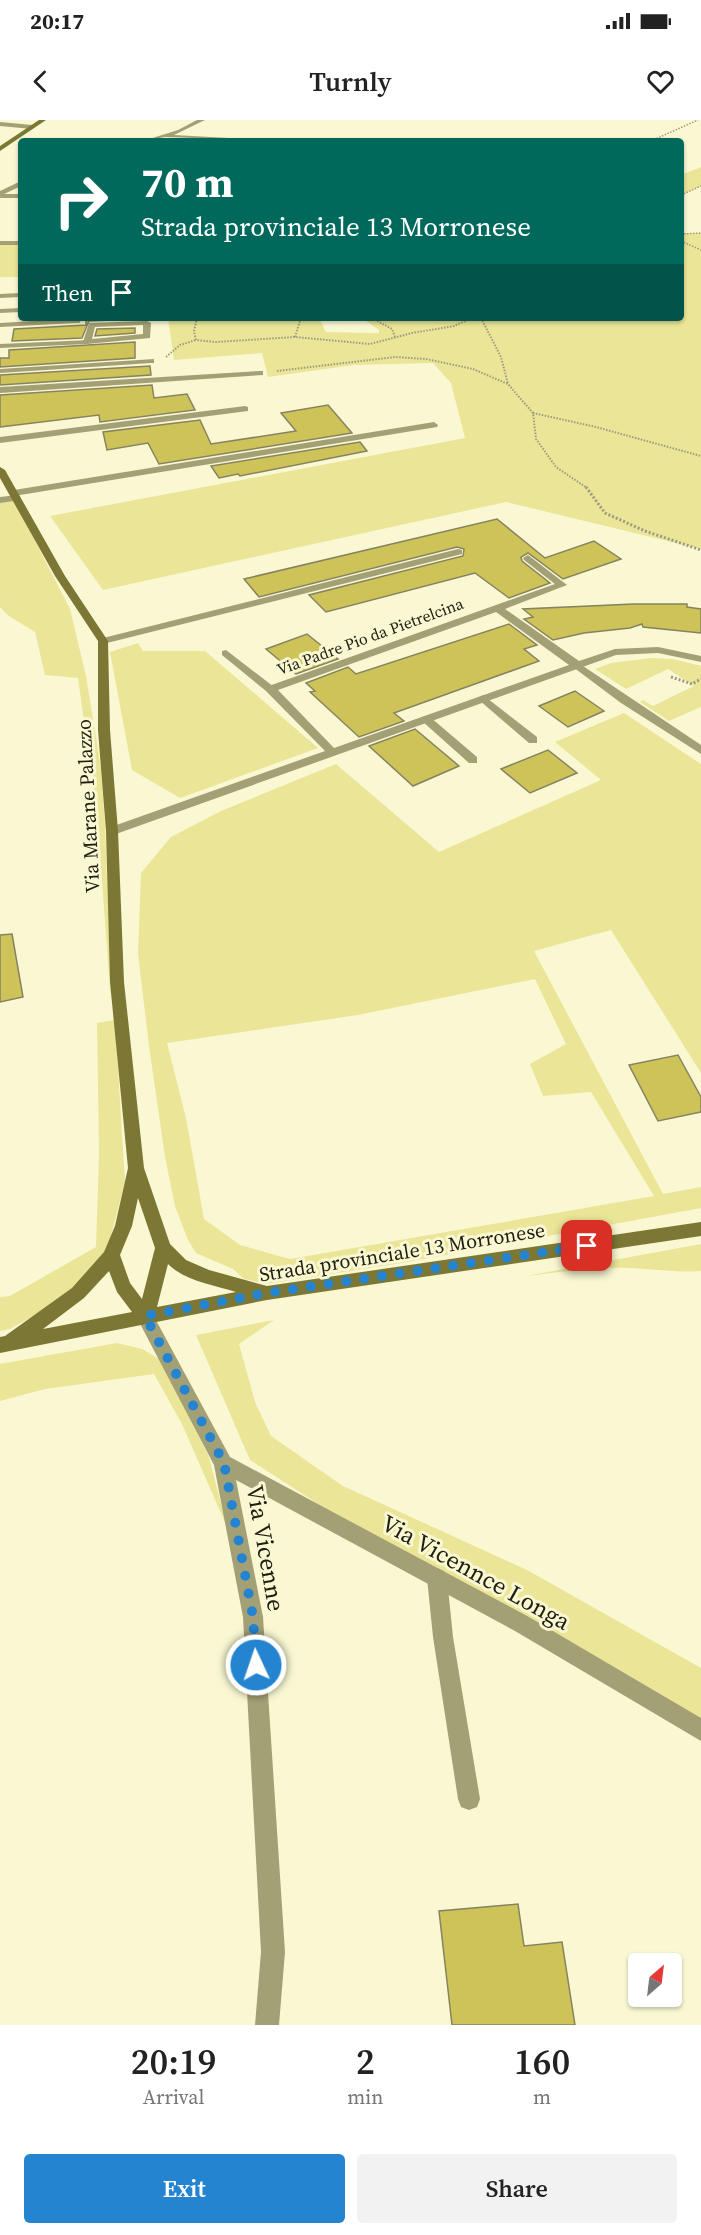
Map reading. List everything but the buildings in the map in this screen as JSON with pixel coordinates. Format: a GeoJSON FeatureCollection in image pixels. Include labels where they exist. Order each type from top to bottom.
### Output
{"type":"FeatureCollection","features":[{"type":"Feature","properties":{"kind":"main road"},"geometry":{"type":"LineString","coordinates":[[0,149],[43,120]]}},
{"type":"Feature","properties":{"kind":"main road"},"geometry":{"type":"LineString","coordinates":[[0,470],[60,576],[103,641]]}},
{"type":"Feature","properties":{"kind":"main road","name":"Via Marane Palazzo"},"geometry":{"type":"LineString","coordinates":[[103,641],[104,730],[112,831],[117,982],[136,1167],[163,1248]]}},
{"type":"Feature","properties":{"kind":"main road","name":"Via Marane Palazzo"},"geometry":{"type":"LineString","coordinates":[[4,1344],[71,1300],[91,1281],[112,1255],[127,1213],[136,1167]]}},
{"type":"Feature","properties":{"kind":"main road","name":"Strada provinciale 13 Morronese"},"geometry":{"type":"LineString","coordinates":[[4,1344],[267,1293],[701,1229]]}},
{"type":"Feature","properties":{"kind":"main road"},"geometry":{"type":"LineString","coordinates":[[163,1248],[180,1265],[267,1293]]}},
{"type":"Feature","properties":{"kind":"main road"},"geometry":{"type":"LineString","coordinates":[[145,1316],[156,1282],[163,1248]]}},
{"type":"Feature","properties":{"kind":"main road"},"geometry":{"type":"LineString","coordinates":[[112,1255],[123,1287],[145,1316]]}},
{"type":"Feature","properties":{"kind":"street"},"geometry":{"type":"LineString","coordinates":[[159,138],[202,120]]}},
{"type":"Feature","properties":{"kind":"street"},"geometry":{"type":"LineString","coordinates":[[0,124],[32,127]]}},
{"type":"Feature","properties":{"kind":"street"},"geometry":{"type":"LineString","coordinates":[[167,136],[212,138]]}},
{"type":"Feature","properties":{"kind":"street"},"geometry":{"type":"LineString","coordinates":[[0,195],[18,186]]}},
{"type":"Feature","properties":{"kind":"street"},"geometry":{"type":"LineString","coordinates":[[0,195],[18,196]]}},
{"type":"Feature","properties":{"kind":"street"},"geometry":{"type":"LineString","coordinates":[[0,243],[18,243]]}},
{"type":"Feature","properties":{"kind":"street"},"geometry":{"type":"LineString","coordinates":[[0,296],[18,295]]}},
{"type":"Feature","properties":{"kind":"street"},"geometry":{"type":"LineString","coordinates":[[0,311],[18,310]]}},
{"type":"Feature","properties":{"kind":"street"},"geometry":{"type":"LineString","coordinates":[[0,325],[76,321]]}},
{"type":"Feature","properties":{"kind":"street"},"geometry":{"type":"LineString","coordinates":[[0,346],[87,342],[147,336],[147,323],[92,325],[87,342]]}},
{"type":"Feature","properties":{"kind":"street"},"geometry":{"type":"LineString","coordinates":[[0,371],[151,361]]}},
{"type":"Feature","properties":{"kind":"street"},"geometry":{"type":"LineString","coordinates":[[0,390],[260,373]]}},
{"type":"Feature","properties":{"kind":"street"},"geometry":{"type":"LineString","coordinates":[[0,440],[245,409]]}},
{"type":"Feature","properties":{"kind":"street"},"geometry":{"type":"LineString","coordinates":[[0,500],[15,495],[434,425]]}},
{"type":"Feature","properties":{"kind":"street"},"geometry":{"type":"LineString","coordinates":[[103,641],[458,552]]}},
{"type":"Feature","properties":{"kind":"street","name":"Via Padre Pio da Pietrelcina"},"geometry":{"type":"LineString","coordinates":[[332,752],[270,688],[562,585],[528,558]]}},
{"type":"Feature","properties":{"kind":"street"},"geometry":{"type":"LineString","coordinates":[[497,608],[625,701],[701,750]]}},
{"type":"Feature","properties":{"kind":"street"},"geometry":{"type":"LineString","coordinates":[[112,831],[615,652],[658,650],[701,659]]}},
{"type":"Feature","properties":{"kind":"street"},"geometry":{"type":"LineString","coordinates":[[225,653],[270,688]]}},
{"type":"Feature","properties":{"kind":"street"},"geometry":{"type":"LineString","coordinates":[[483,699],[532,740]]}},
{"type":"Feature","properties":{"kind":"street"},"geometry":{"type":"LineString","coordinates":[[426,719],[473,760]]}},
{"type":"Feature","properties":{"kind":"street","name":"Via Vicenne"},"geometry":{"type":"LineString","coordinates":[[145,1316],[224,1463],[253,1617],[273,1952],[267,2025]]}},
{"type":"Feature","properties":{"kind":"street","name":"Via Vicennce Longa"},"geometry":{"type":"LineString","coordinates":[[224,1463],[522,1624],[701,1730]]}},
{"type":"Feature","properties":{"kind":"street"},"geometry":{"type":"LineString","coordinates":[[437,1578],[443,1637],[470,1799]]}},
{"type":"Feature","properties":{"kind":"path"},"geometry":{"type":"LineString","coordinates":[[658,138],[698,120]]}},
{"type":"Feature","properties":{"kind":"path"},"geometry":{"type":"LineString","coordinates":[[684,194],[701,186]]}},
{"type":"Feature","properties":{"kind":"path"},"geometry":{"type":"LineString","coordinates":[[684,234],[701,233]]}},
{"type":"Feature","properties":{"kind":"path"},"geometry":{"type":"LineString","coordinates":[[684,242],[701,250]]}},
{"type":"Feature","properties":{"kind":"path"},"geometry":{"type":"LineString","coordinates":[[196,321],[194,331],[196,340]]}},
{"type":"Feature","properties":{"kind":"path"},"geometry":{"type":"LineString","coordinates":[[296,337],[301,321]]}},
{"type":"Feature","properties":{"kind":"path"},"geometry":{"type":"LineString","coordinates":[[377,321],[392,329],[395,338]]}},
{"type":"Feature","properties":{"kind":"path"},"geometry":{"type":"LineString","coordinates":[[151,361],[170,356],[180,345],[196,340],[216,342],[296,337],[370,344],[454,326],[465,321]]}},
{"type":"Feature","properties":{"kind":"path"},"geometry":{"type":"LineString","coordinates":[[483,321],[501,357],[508,384]]}},
{"type":"Feature","properties":{"kind":"path"},"geometry":{"type":"LineString","coordinates":[[260,373],[405,358],[426,359],[473,369],[508,384],[533,413],[537,439],[556,467],[584,484],[604,513],[645,531],[701,550]]}},
{"type":"Feature","properties":{"kind":"path"},"geometry":{"type":"LineString","coordinates":[[533,413],[578,421],[608,432],[701,456]]}},
{"type":"Feature","properties":{"kind":"path"},"geometry":{"type":"LineString","coordinates":[[671,677],[692,684],[701,679]]}},
{"type":"Feature","properties":{"kind":"shaded area"},"geometry":{"type":"Polygon","coordinates":[[[701,167],[701,186],[684,194],[684,174],[701,167]]]}},
{"type":"Feature","properties":{"kind":"shaded area"},"geometry":{"type":"Polygon","coordinates":[[[684,233],[701,233],[701,549],[506,502],[103,590],[50,516],[465,438],[451,383],[433,363],[354,365],[268,377],[262,353],[174,360],[168,321],[320,321],[326,332],[379,333],[379,330],[366,321],[684,321],[684,233]]]}},
{"type":"Feature","properties":{"kind":"shaded area"},"geometry":{"type":"Polygon","coordinates":[[[0,244],[18,245],[18,277],[0,277],[0,244]]]}},
{"type":"Feature","properties":{"kind":"shaded area"},"geometry":{"type":"Polygon","coordinates":[[[14,500],[70,609],[86,676],[101,768],[111,1001],[97,815],[78,678],[45,675],[35,632],[9,616],[0,607],[0,503],[14,500]]]}},
{"type":"Feature","properties":{"kind":"shaded area"},"geometry":{"type":"Polygon","coordinates":[[[138,643],[143,651],[205,651],[318,748],[180,798],[132,770],[110,652],[138,643]]]}},
{"type":"Feature","properties":{"kind":"shaded area"},"geometry":{"type":"Polygon","coordinates":[[[651,658],[673,659],[701,666],[701,707],[669,721],[640,702],[643,700],[653,706],[694,686],[668,669],[626,689],[595,669],[611,663],[651,658]]]}},
{"type":"Feature","properties":{"kind":"shaded area"},"geometry":{"type":"Polygon","coordinates":[[[624,713],[701,764],[701,1073],[611,930],[534,951],[663,1194],[701,1187],[701,1208],[408,1262],[267,1284],[244,1279],[233,1269],[196,1253],[188,1240],[175,1206],[165,1157],[138,954],[141,873],[171,837],[221,811],[336,764],[439,852],[601,780],[555,742],[624,713]],[[535,979],[358,1015],[167,1043],[186,1118],[204,1219],[240,1245],[290,1259],[654,1196],[591,1092],[543,1096],[530,1064],[566,1044],[535,979]]]}},
{"type":"Feature","properties":{"kind":"shaded area"},"geometry":{"type":"Polygon","coordinates":[[[115,1020],[125,1182],[109,1243],[104,1256],[67,1297],[10,1329],[0,1331],[0,1297],[10,1296],[96,1247],[99,1154],[97,1023],[115,1020]]]}},
{"type":"Feature","properties":{"kind":"shaded area"},"geometry":{"type":"Polygon","coordinates":[[[701,1244],[701,1271],[617,1268],[526,1276],[701,1244]]]}},
{"type":"Feature","properties":{"kind":"shaded area"},"geometry":{"type":"Polygon","coordinates":[[[274,1320],[239,1344],[255,1402],[271,1436],[343,1486],[527,1570],[701,1668],[701,1720],[329,1511],[250,1460],[196,1335],[274,1320]]]}},
{"type":"Feature","properties":{"kind":"shaded area"},"geometry":{"type":"Polygon","coordinates":[[[117,1343],[142,1349],[161,1360],[209,1457],[227,1527],[182,1424],[154,1374],[45,1389],[0,1401],[0,1364],[117,1343]]]}},
{"type":"Feature","properties":{"kind":"route"},"geometry":{"type":"LineString","coordinates":[[256,1665],[253,1617],[224,1463],[145,1316],[267,1293],[587,1246]]}}]}
